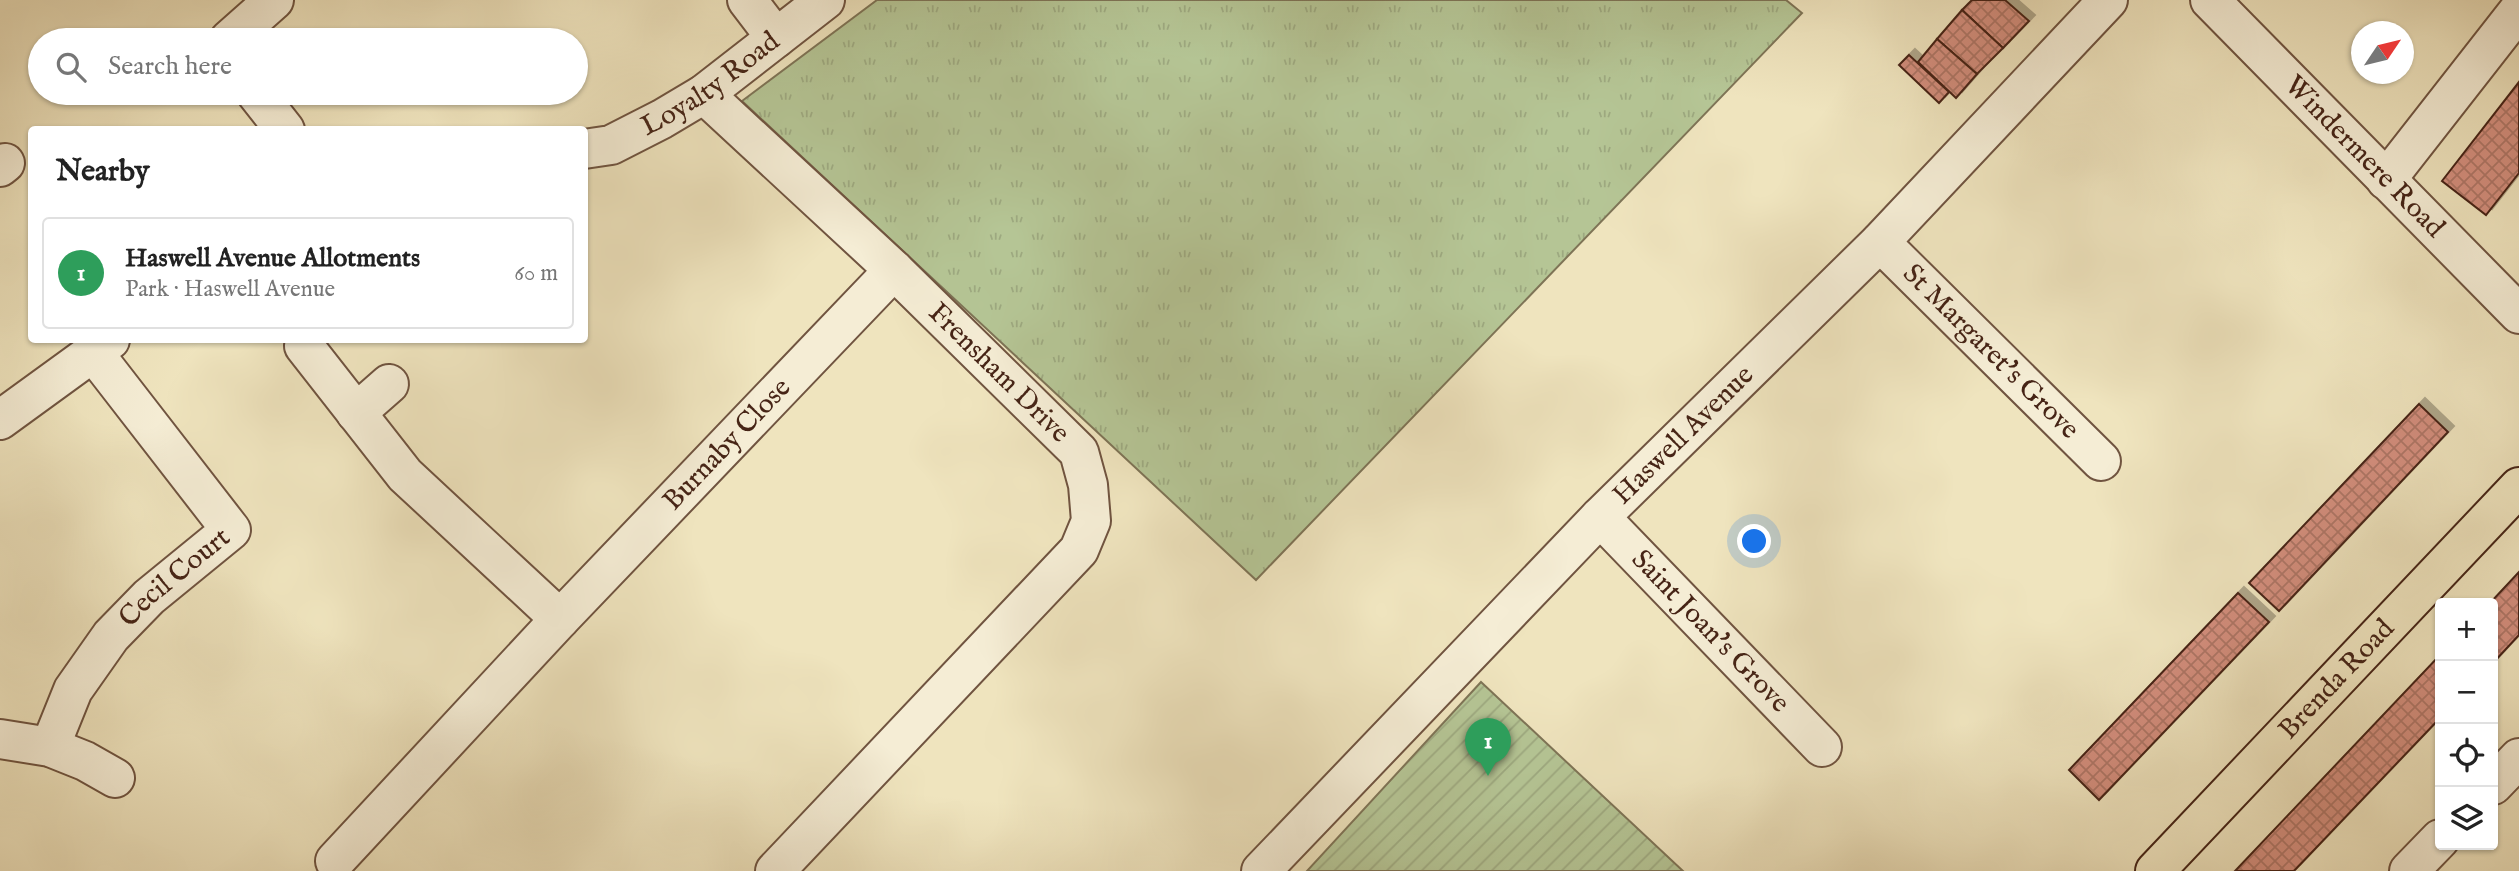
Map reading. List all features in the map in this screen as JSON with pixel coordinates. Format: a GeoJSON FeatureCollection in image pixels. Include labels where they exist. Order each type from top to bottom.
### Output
{"type":"FeatureCollection","features":[{"type":"Feature","properties":{"kind":"main road","name":"Brenda Road"},"geometry":{"type":"LineString","coordinates":[[2155,871],[2519,487]]}},
{"type":"Feature","properties":{"kind":"street"},"geometry":{"type":"LineString","coordinates":[[242,28],[274,0]]}},
{"type":"Feature","properties":{"kind":"street"},"geometry":{"type":"LineString","coordinates":[[747,0],[776,37]]}},
{"type":"Feature","properties":{"kind":"street","name":"Loyalty Road"},"geometry":{"type":"LineString","coordinates":[[588,148],[611,145],[704,94],[825,0]]}},
{"type":"Feature","properties":{"kind":"street","name":"Haswell Avenue"},"geometry":{"type":"LineString","coordinates":[[1261,871],[1600,517],[1880,242],[2108,0]]}},
{"type":"Feature","properties":{"kind":"street","name":"Windermere Road"},"geometry":{"type":"LineString","coordinates":[[2210,0],[2519,314]]}},
{"type":"Feature","properties":{"kind":"street"},"geometry":{"type":"LineString","coordinates":[[2386,180],[2519,10]]}},
{"type":"Feature","properties":{"kind":"street","name":"Frensham Drive"},"geometry":{"type":"LineString","coordinates":[[704,94],[894,270],[1079,452],[1088,485],[1091,521],[1079,550],[775,871]]}},
{"type":"Feature","properties":{"kind":"street"},"geometry":{"type":"LineString","coordinates":[[266,105],[282,126]]}},
{"type":"Feature","properties":{"kind":"street","name":"St Margaret's Grove"},"geometry":{"type":"LineString","coordinates":[[1880,242],[2101,461]]}},
{"type":"Feature","properties":{"kind":"street","name":"Burnaby Close"},"geometry":{"type":"LineString","coordinates":[[335,862],[560,619],[894,270]]}},
{"type":"Feature","properties":{"kind":"street"},"geometry":{"type":"LineString","coordinates":[[0,420],[102,346]]}},
{"type":"Feature","properties":{"kind":"street","name":"Cecil Court"},"geometry":{"type":"LineString","coordinates":[[50,747],[73,690],[111,636],[149,597],[231,530],[102,346]]}},
{"type":"Feature","properties":{"kind":"street"},"geometry":{"type":"LineString","coordinates":[[304,346],[405,475],[560,619]]}},
{"type":"Feature","properties":{"kind":"street"},"geometry":{"type":"LineString","coordinates":[[356,413],[389,384]]}},
{"type":"Feature","properties":{"kind":"street","name":"Saint Joan's Grove"},"geometry":{"type":"LineString","coordinates":[[1600,517],[1822,747]]}},
{"type":"Feature","properties":{"kind":"street"},"geometry":{"type":"LineString","coordinates":[[0,738],[50,747],[85,761],[115,778]]}},
{"type":"Feature","properties":{"kind":"street"},"geometry":{"type":"LineString","coordinates":[[2409,871],[2435,844]]}},
{"type":"Feature","properties":{"kind":"green space"},"geometry":{"type":"Polygon","coordinates":[[[877,0],[1786,0],[1802,13],[1256,580],[742,101],[877,0]]]}},
{"type":"Feature","properties":{"kind":"green space"},"geometry":{"type":"Polygon","coordinates":[[[1481,682],[1683,871],[1307,871],[1481,682]]]}},
{"type":"Feature","properties":{"kind":"building"},"geometry":{"type":"Polygon","coordinates":[[[1972,0],[2005,0],[2029,21],[2003,48],[1962,10],[1972,0]]]}},
{"type":"Feature","properties":{"kind":"building"},"geometry":{"type":"Polygon","coordinates":[[[1962,10],[2003,48],[1977,74],[1937,39],[1962,10]]]}},
{"type":"Feature","properties":{"kind":"building"},"geometry":{"type":"Polygon","coordinates":[[[1937,39],[1977,74],[1956,98],[1918,62],[1937,39]]]}},
{"type":"Feature","properties":{"kind":"building"},"geometry":{"type":"Polygon","coordinates":[[[1909,55],[1949,92],[1939,103],[1899,65],[1909,55]]]}},
{"type":"Feature","properties":{"kind":"building"},"geometry":{"type":"Polygon","coordinates":[[[2519,82],[2519,173],[2486,215],[2442,181],[2519,82]]]}},
{"type":"Feature","properties":{"kind":"building"},"geometry":{"type":"Polygon","coordinates":[[[2419,404],[2448,432],[2279,611],[2249,583],[2419,404]]]}},
{"type":"Feature","properties":{"kind":"building"},"geometry":{"type":"Polygon","coordinates":[[[2519,572],[2519,635],[2498,658],[2498,598],[2495,598],[2519,572]]]}},
{"type":"Feature","properties":{"kind":"building"},"geometry":{"type":"Polygon","coordinates":[[[2238,593],[2269,622],[2099,800],[2069,770],[2238,593]]]}},
{"type":"Feature","properties":{"kind":"building"},"geometry":{"type":"Polygon","coordinates":[[[2435,660],[2435,723],[2294,871],[2235,871],[2435,660]]]}},
{"type":"Feature","properties":{"kind":"place","name":"Haswell Avenue Allotments"},"geometry":{"type":"Point","coordinates":[1488,776]}}]}
